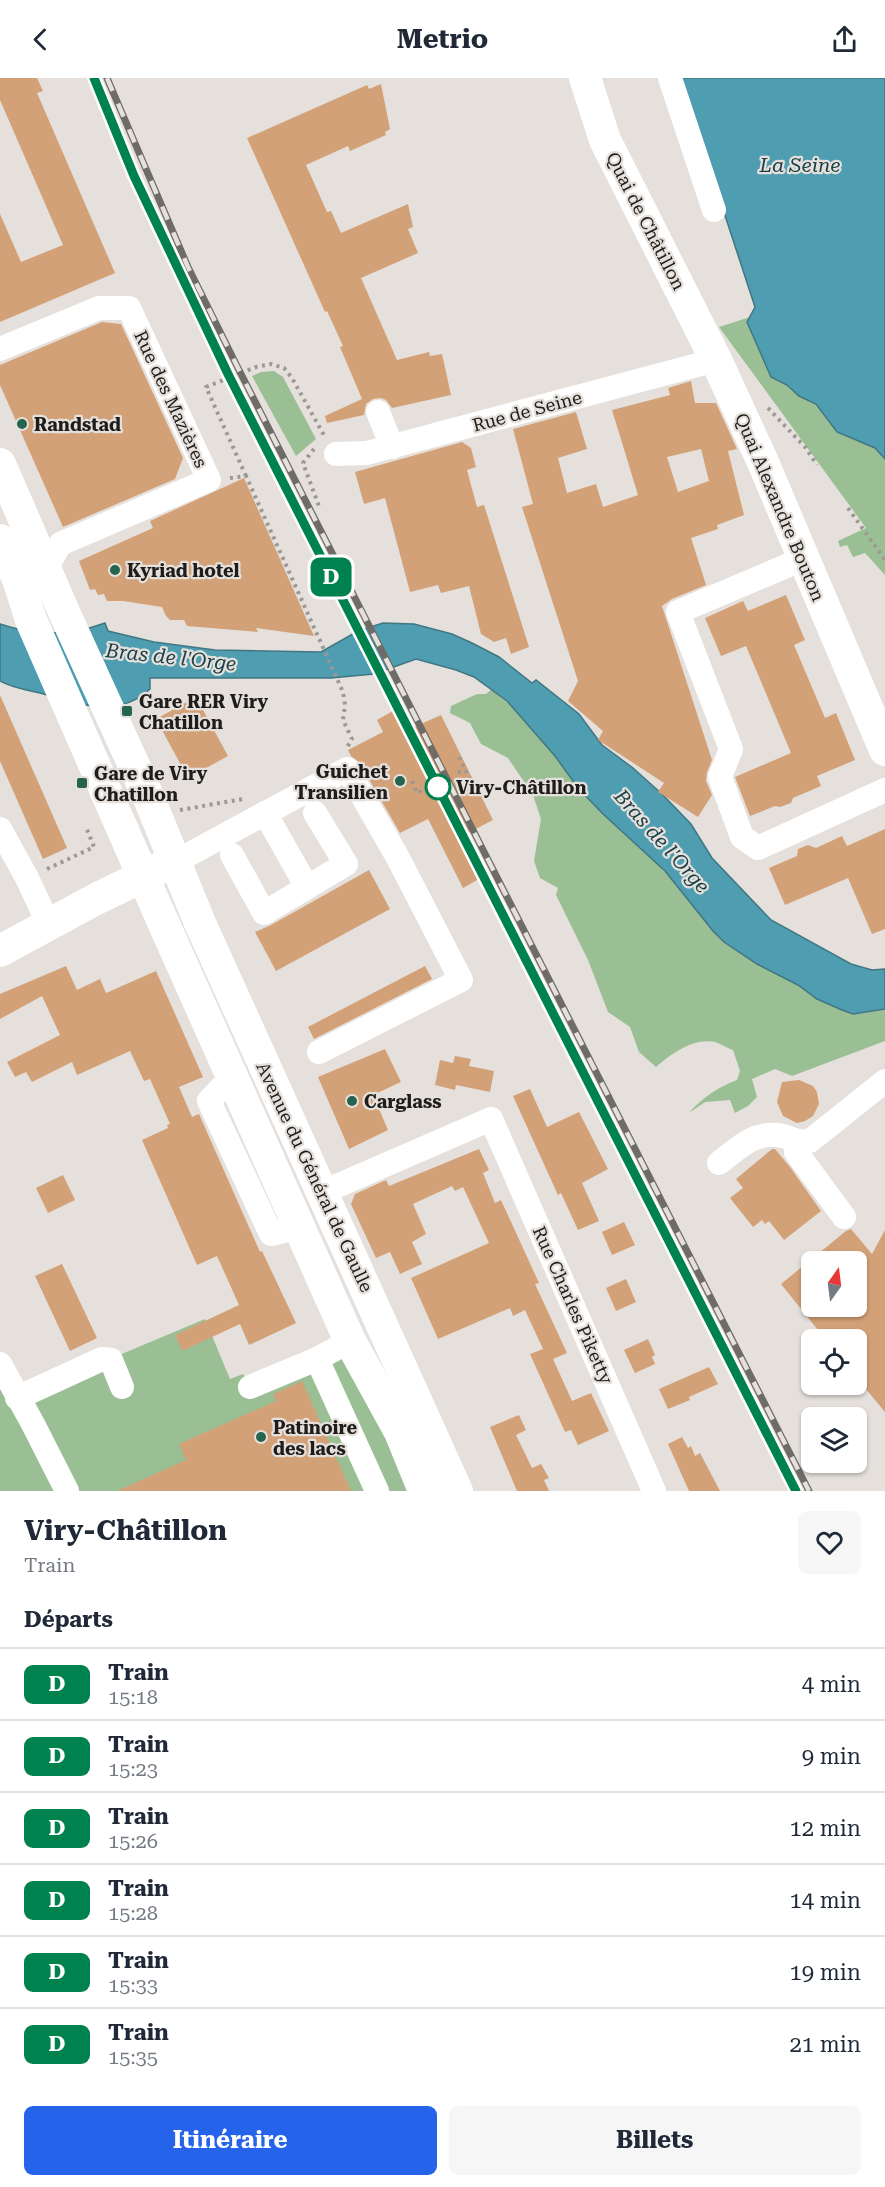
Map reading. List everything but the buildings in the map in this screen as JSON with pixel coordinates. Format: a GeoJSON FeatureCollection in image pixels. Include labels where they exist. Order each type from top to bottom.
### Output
{"type":"FeatureCollection","features":[{"type":"Feature","properties":{"kind":"main road","name":"Quai de Châtillon"},"geometry":{"type":"LineString","coordinates":[[585,78],[605,140],[716,360]]}},
{"type":"Feature","properties":{"kind":"main road","name":"Quai Alexandre Bouton"},"geometry":{"type":"LineString","coordinates":[[716,360],[762,460],[885,750]]}},
{"type":"Feature","properties":{"kind":"main road"},"geometry":{"type":"LineString","coordinates":[[0,464],[32,574]]}},
{"type":"Feature","properties":{"kind":"main road"},"geometry":{"type":"LineString","coordinates":[[0,540],[32,574]]}},
{"type":"Feature","properties":{"kind":"main road","name":"Avenue du Général de Gaulle"},"geometry":{"type":"LineString","coordinates":[[32,574],[64,612],[108,707],[256,1048],[457,1491]]}},
{"type":"Feature","properties":{"kind":"main road","name":"Avenue du Général de Gaulle"},"geometry":{"type":"LineString","coordinates":[[32,574],[31,620],[350,1341],[400,1432],[424,1491]]}},
{"type":"Feature","properties":{"kind":"main road"},"geometry":{"type":"LineString","coordinates":[[0,951],[142,875],[175,862]]}},
{"type":"Feature","properties":{"kind":"street"},"geometry":{"type":"LineString","coordinates":[[670,78],[714,210]]}},
{"type":"Feature","properties":{"kind":"street","name":"Rue des Mazières"},"geometry":{"type":"LineString","coordinates":[[0,349],[99,308],[129,308],[208,480],[171,504],[60,544],[32,574]]}},
{"type":"Feature","properties":{"kind":"street","name":"Rue de Seine"},"geometry":{"type":"LineString","coordinates":[[327,450],[367,453],[716,360]]}},
{"type":"Feature","properties":{"kind":"street"},"geometry":{"type":"LineString","coordinates":[[378,412],[392,447]]}},
{"type":"Feature","properties":{"kind":"street"},"geometry":{"type":"LineString","coordinates":[[803,559],[678,612],[731,749],[720,777],[742,837],[758,848],[885,790]]}},
{"type":"Feature","properties":{"kind":"street"},"geometry":{"type":"LineString","coordinates":[[175,862],[256,805],[347,769],[398,858],[461,980],[319,1052]]}},
{"type":"Feature","properties":{"kind":"street"},"geometry":{"type":"LineString","coordinates":[[256,805],[307,887]]}},
{"type":"Feature","properties":{"kind":"street"},"geometry":{"type":"LineString","coordinates":[[232,855],[264,913],[346,864],[315,813]]}},
{"type":"Feature","properties":{"kind":"street"},"geometry":{"type":"LineString","coordinates":[[2,836],[27,878],[50,925]]}},
{"type":"Feature","properties":{"kind":"street"},"geometry":{"type":"LineString","coordinates":[[719,1163],[753,1137],[778,1136],[798,1142],[810,1140],[885,1081]]}},
{"type":"Feature","properties":{"kind":"street","name":"Rue Charles Piketty"},"geometry":{"type":"LineString","coordinates":[[323,1192],[491,1119],[654,1491]]}},
{"type":"Feature","properties":{"kind":"street"},"geometry":{"type":"LineString","coordinates":[[798,1142],[796,1152],[844,1217]]}},
{"type":"Feature","properties":{"kind":"street"},"geometry":{"type":"LineString","coordinates":[[250,1387],[317,1359],[350,1341]]}},
{"type":"Feature","properties":{"kind":"street"},"geometry":{"type":"LineString","coordinates":[[17,1398],[102,1359],[111,1360],[122,1387]]}},
{"type":"Feature","properties":{"kind":"street"},"geometry":{"type":"LineString","coordinates":[[317,1359],[377,1491]]}},
{"type":"Feature","properties":{"kind":"street"},"geometry":{"type":"LineString","coordinates":[[0,1364],[17,1398],[39,1422],[67,1491]]}},
{"type":"Feature","properties":{"kind":"path"},"geometry":{"type":"LineString","coordinates":[[320,509],[303,463],[327,450],[324,437],[292,378],[284,368],[271,364],[256,367],[206,387],[312,628],[344,692],[343,720],[356,746]]}},
{"type":"Feature","properties":{"kind":"path"},"geometry":{"type":"LineString","coordinates":[[765,405],[805,447],[817,465]]}},
{"type":"Feature","properties":{"kind":"path"},"geometry":{"type":"LineString","coordinates":[[208,480],[246,476]]}},
{"type":"Feature","properties":{"kind":"path"},"geometry":{"type":"LineString","coordinates":[[848,508],[885,560]]}},
{"type":"Feature","properties":{"kind":"path"},"geometry":{"type":"LineString","coordinates":[[347,769],[345,751],[352,739]]}},
{"type":"Feature","properties":{"kind":"path"},"geometry":{"type":"LineString","coordinates":[[459,757],[472,784]]}},
{"type":"Feature","properties":{"kind":"path"},"geometry":{"type":"LineString","coordinates":[[458,773],[465,769]]}},
{"type":"Feature","properties":{"kind":"path"},"geometry":{"type":"LineString","coordinates":[[412,781],[417,793],[426,789]]}},
{"type":"Feature","properties":{"kind":"path"},"geometry":{"type":"LineString","coordinates":[[180,810],[256,805]]}},
{"type":"Feature","properties":{"kind":"path"},"geometry":{"type":"LineString","coordinates":[[41,872],[94,847],[86,827]]}},
{"type":"Feature","properties":{"kind":"green space"},"geometry":{"type":"Polygon","coordinates":[[[750,317],[747,322],[771,377],[787,385],[799,396],[816,404],[837,432],[875,448],[885,459],[885,575],[865,553],[853,557],[847,545],[840,547],[838,541],[866,528],[719,327],[750,317]]]}},
{"type":"Feature","properties":{"kind":"green space"},"geometry":{"type":"Polygon","coordinates":[[[274,371],[283,377],[316,439],[296,456],[252,376],[261,372],[274,371]]]}},
{"type":"Feature","properties":{"kind":"green space"},"geometry":{"type":"Polygon","coordinates":[[[492,689],[533,729],[579,789],[665,872],[728,943],[739,952],[842,1010],[853,1014],[885,1009],[885,1041],[792,1076],[775,1069],[752,1079],[757,1097],[748,1106],[735,1113],[730,1100],[705,1102],[689,1113],[711,1094],[737,1080],[740,1071],[733,1050],[715,1042],[699,1042],[675,1052],[656,1067],[639,1052],[630,1027],[608,1012],[588,960],[556,895],[558,888],[540,878],[534,861],[541,819],[533,795],[508,758],[481,744],[470,723],[450,713],[451,706],[477,694],[486,694],[492,689]]]}},
{"type":"Feature","properties":{"kind":"green space"},"geometry":{"type":"Polygon","coordinates":[[[205,1319],[230,1379],[243,1374],[250,1387],[335,1347],[424,1491],[0,1491],[0,1364],[17,1398],[205,1319]]]}},
{"type":"Feature","properties":{"kind":"water","name":"La Seine"},"geometry":{"type":"Polygon","coordinates":[[[680,78],[885,78],[885,459],[875,448],[837,432],[816,404],[799,396],[787,385],[771,377],[747,322],[755,307],[680,78]]]}},
{"type":"Feature","properties":{"kind":"water","name":"Bras de l'Orge"},"geometry":{"type":"Polygon","coordinates":[[[105,623],[108,631],[154,642],[215,650],[321,652],[358,631],[383,623],[414,624],[452,634],[472,643],[499,657],[532,683],[536,680],[579,714],[602,745],[633,768],[691,824],[712,858],[771,920],[851,964],[872,970],[885,969],[885,1009],[853,1014],[842,1010],[817,999],[798,985],[757,964],[724,942],[665,871],[578,788],[555,756],[507,701],[474,677],[456,670],[416,659],[374,674],[331,678],[150,678],[150,689],[138,698],[125,704],[111,706],[68,701],[0,681],[0,624],[26,631],[52,633],[79,630],[105,623]]]}},
{"type":"Feature","properties":{"kind":"railway"},"geometry":{"type":"LineString","coordinates":[[94,78],[134,176],[228,374],[796,1491]]}},
{"type":"Feature","properties":{"kind":"railway"},"geometry":{"type":"LineString","coordinates":[[107,78],[188,267],[238,368],[809,1491]]}},
{"type":"Feature","properties":{"kind":"train","name":"D"},"geometry":{"type":"LineString","coordinates":[[94,78],[134,176],[228,374],[796,1491]]}},
{"type":"Feature","properties":{"kind":"place","name":"Randstad"},"geometry":{"type":"Point","coordinates":[22,424]}},
{"type":"Feature","properties":{"kind":"place","name":"Kyriad hotel"},"geometry":{"type":"Point","coordinates":[115,570]}},
{"type":"Feature","properties":{"kind":"place","name":"Gare RER Viry Chatillon"},"geometry":{"type":"Point","coordinates":[127,711]}},
{"type":"Feature","properties":{"kind":"place","name":"Guichet Transilien"},"geometry":{"type":"Point","coordinates":[400,781]}},
{"type":"Feature","properties":{"kind":"place","name":"Gare de Viry Chatillon"},"geometry":{"type":"Point","coordinates":[82,783]}},
{"type":"Feature","properties":{"kind":"place","name":"Viry-Châtillon"},"geometry":{"type":"Point","coordinates":[438,787]}},
{"type":"Feature","properties":{"kind":"place","name":"Carglass"},"geometry":{"type":"Point","coordinates":[352,1101]}},
{"type":"Feature","properties":{"kind":"place","name":"Patinoire des lacs"},"geometry":{"type":"Point","coordinates":[261,1437]}}]}
